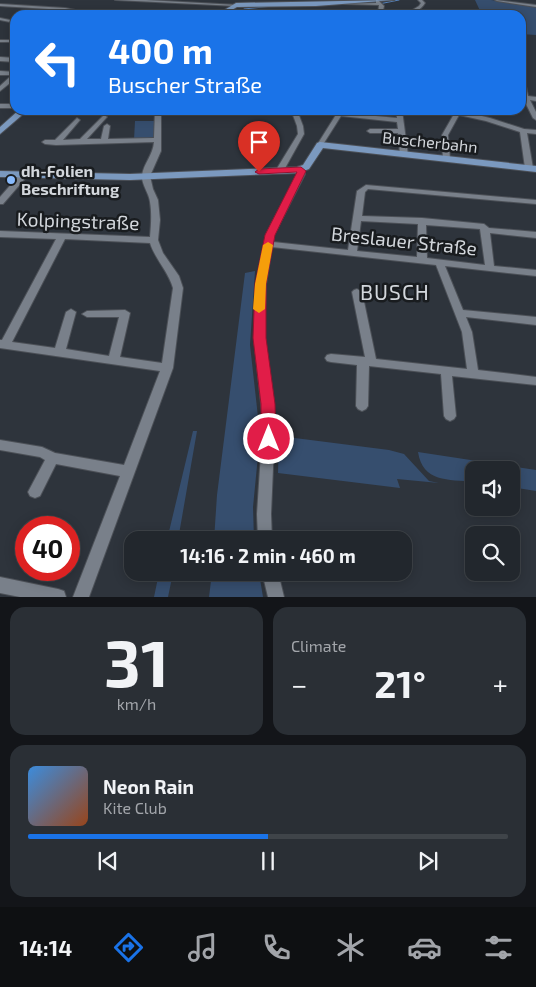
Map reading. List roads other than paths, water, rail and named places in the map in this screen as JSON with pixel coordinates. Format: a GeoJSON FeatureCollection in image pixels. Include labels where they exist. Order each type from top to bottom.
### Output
{"type":"FeatureCollection","features":[{"type":"Feature","properties":{"kind":"main road"},"geometry":{"type":"LineString","coordinates":[[235,3],[378,3],[391,0]]}},
{"type":"Feature","properties":{"kind":"main road"},"geometry":{"type":"LineString","coordinates":[[0,131],[18,115]]}},
{"type":"Feature","properties":{"kind":"main road"},"geometry":{"type":"LineString","coordinates":[[0,174],[146,176],[301,169],[306,167],[320,145]]}},
{"type":"Feature","properties":{"kind":"main road","name":"Buscherbahn"},"geometry":{"type":"LineString","coordinates":[[320,145],[532,168]]}},
{"type":"Feature","properties":{"kind":"street"},"geometry":{"type":"LineString","coordinates":[[16,6],[30,0]]}},
{"type":"Feature","properties":{"kind":"street"},"geometry":{"type":"LineString","coordinates":[[117,0],[235,3]]}},
{"type":"Feature","properties":{"kind":"street"},"geometry":{"type":"LineString","coordinates":[[415,10],[421,7],[423,3],[420,0]]}},
{"type":"Feature","properties":{"kind":"street"},"geometry":{"type":"LineString","coordinates":[[497,0],[536,5]]}},
{"type":"Feature","properties":{"kind":"street"},"geometry":{"type":"LineString","coordinates":[[346,4],[378,3],[382,6],[381,10]]}},
{"type":"Feature","properties":{"kind":"street"},"geometry":{"type":"LineString","coordinates":[[0,5],[71,10]]}},
{"type":"Feature","properties":{"kind":"street"},"geometry":{"type":"LineString","coordinates":[[0,60],[8,60]]}},
{"type":"Feature","properties":{"kind":"street"},"geometry":{"type":"LineString","coordinates":[[0,89],[4,83]]}},
{"type":"Feature","properties":{"kind":"street"},"geometry":{"type":"LineString","coordinates":[[526,101],[536,118]]}},
{"type":"Feature","properties":{"kind":"street"},"geometry":{"type":"LineString","coordinates":[[81,597],[102,536],[129,472],[135,450],[167,368],[178,288],[174,276],[158,253],[154,240],[156,220],[154,200],[146,176],[157,151],[158,115]]}},
{"type":"Feature","properties":{"kind":"street"},"geometry":{"type":"LineString","coordinates":[[280,170],[301,134],[296,115]]}},
{"type":"Feature","properties":{"kind":"street"},"geometry":{"type":"LineString","coordinates":[[320,145],[341,115]]}},
{"type":"Feature","properties":{"kind":"street"},"geometry":{"type":"LineString","coordinates":[[365,115],[401,120]]}},
{"type":"Feature","properties":{"kind":"street"},"geometry":{"type":"LineString","coordinates":[[400,115],[404,155]]}},
{"type":"Feature","properties":{"kind":"street"},"geometry":{"type":"LineString","coordinates":[[446,159],[445,135],[456,115]]}},
{"type":"Feature","properties":{"kind":"street"},"geometry":{"type":"LineString","coordinates":[[473,115],[523,131],[536,132]]}},
{"type":"Feature","properties":{"kind":"street"},"geometry":{"type":"LineString","coordinates":[[81,142],[104,117]]}},
{"type":"Feature","properties":{"kind":"street"},"geometry":{"type":"LineString","coordinates":[[56,142],[77,120]]}},
{"type":"Feature","properties":{"kind":"street"},"geometry":{"type":"LineString","coordinates":[[104,142],[107,126]]}},
{"type":"Feature","properties":{"kind":"street"},"geometry":{"type":"LineString","coordinates":[[370,131],[402,131]]}},
{"type":"Feature","properties":{"kind":"street"},"geometry":{"type":"LineString","coordinates":[[523,131],[532,168]]}},
{"type":"Feature","properties":{"kind":"street"},"geometry":{"type":"LineString","coordinates":[[45,142],[157,140]]}},
{"type":"Feature","properties":{"kind":"street"},"geometry":{"type":"LineString","coordinates":[[265,531],[269,422],[259,319],[261,284],[268,244],[273,229],[301,174],[301,169]]}},
{"type":"Feature","properties":{"kind":"street"},"geometry":{"type":"LineString","coordinates":[[0,202],[25,174]]}},
{"type":"Feature","properties":{"kind":"street"},"geometry":{"type":"LineString","coordinates":[[352,253],[361,191],[371,187],[536,202]]}},
{"type":"Feature","properties":{"kind":"street"},"geometry":{"type":"LineString","coordinates":[[357,218],[422,221],[484,227],[485,230],[536,235]]}},
{"type":"Feature","properties":{"kind":"street"},"geometry":{"type":"LineString","coordinates":[[422,221],[422,261]]}},
{"type":"Feature","properties":{"kind":"street"},"geometry":{"type":"LineString","coordinates":[[485,230],[490,268]]}},
{"type":"Feature","properties":{"kind":"street","name":"Kolpingstraße"},"geometry":{"type":"LineString","coordinates":[[0,234],[154,240]]}},
{"type":"Feature","properties":{"kind":"street"},"geometry":{"type":"LineString","coordinates":[[62,236],[2,345],[167,368]]}},
{"type":"Feature","properties":{"kind":"street","name":"Breslauer Straße"},"geometry":{"type":"LineString","coordinates":[[268,244],[536,273]]}},
{"type":"Feature","properties":{"kind":"street"},"geometry":{"type":"LineString","coordinates":[[439,262],[466,332],[473,374]]}},
{"type":"Feature","properties":{"kind":"street"},"geometry":{"type":"LineString","coordinates":[[356,292],[367,361],[362,406]]}},
{"type":"Feature","properties":{"kind":"street"},"geometry":{"type":"LineString","coordinates":[[59,353],[71,312]]}},
{"type":"Feature","properties":{"kind":"street"},"geometry":{"type":"LineString","coordinates":[[87,314],[124,313],[113,361]]}},
{"type":"Feature","properties":{"kind":"street"},"geometry":{"type":"LineString","coordinates":[[460,313],[536,321]]}},
{"type":"Feature","properties":{"kind":"street"},"geometry":{"type":"LineString","coordinates":[[330,358],[536,381]]}},
{"type":"Feature","properties":{"kind":"street"},"geometry":{"type":"LineString","coordinates":[[446,371],[450,416]]}},
{"type":"Feature","properties":{"kind":"street"},"geometry":{"type":"LineString","coordinates":[[0,445],[42,452],[53,458],[129,472]]}},
{"type":"Feature","properties":{"kind":"street"},"geometry":{"type":"LineString","coordinates":[[35,492],[53,458]]}},
{"type":"Feature","properties":{"kind":"street"},"geometry":{"type":"LineString","coordinates":[[272,581],[276,597]]}},
{"type":"Feature","properties":{"kind":"street"},"geometry":{"type":"LineString","coordinates":[[0,585],[58,597]]}},
{"type":"Feature","properties":{"kind":"waterway"},"geometry":{"type":"LineString","coordinates":[[379,4],[399,0]]}},
{"type":"Feature","properties":{"kind":"waterway"},"geometry":{"type":"LineString","coordinates":[[350,3],[375,3]]}},
{"type":"Feature","properties":{"kind":"waterway"},"geometry":{"type":"LineString","coordinates":[[244,9],[273,6]]}},
{"type":"Feature","properties":{"kind":"place","name":"dh-Folien Beschriftung"},"geometry":{"type":"Point","coordinates":[11,180]}},
{"type":"Feature","properties":{"kind":"district","name":"BUSCH"},"geometry":{"type":"Point","coordinates":[395,293]}}]}
